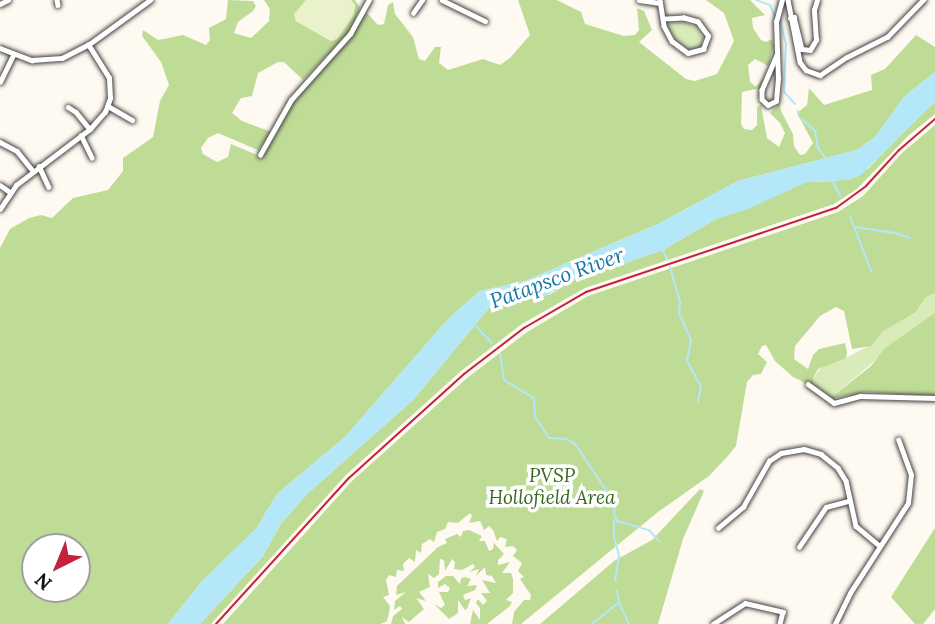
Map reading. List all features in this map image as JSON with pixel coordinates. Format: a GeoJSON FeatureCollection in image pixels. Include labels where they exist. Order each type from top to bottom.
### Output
{"type":"FeatureCollection","features":[{"type":"Feature","properties":{"kind":"street"},"geometry":{"type":"LineString","coordinates":[[0,4],[8,0]]}},
{"type":"Feature","properties":{"kind":"street"},"geometry":{"type":"LineString","coordinates":[[0,48],[32,60],[53,60],[88,45],[150,0]]}},
{"type":"Feature","properties":{"kind":"street"},"geometry":{"type":"LineString","coordinates":[[260,155],[292,100],[350,34],[369,0]]}},
{"type":"Feature","properties":{"kind":"street"},"geometry":{"type":"LineString","coordinates":[[413,13],[422,0]]}},
{"type":"Feature","properties":{"kind":"street"},"geometry":{"type":"LineString","coordinates":[[442,0],[485,21]]}},
{"type":"Feature","properties":{"kind":"street"},"geometry":{"type":"LineString","coordinates":[[639,0],[660,2],[663,19],[666,31],[676,44],[688,53],[704,49],[708,36],[698,22],[684,18],[663,19]]}},
{"type":"Feature","properties":{"kind":"street"},"geometry":{"type":"LineString","coordinates":[[777,55],[762,90],[762,99],[768,106],[776,100],[777,55],[776,22],[782,0]]}},
{"type":"Feature","properties":{"kind":"street"},"geometry":{"type":"LineString","coordinates":[[788,0],[800,62],[809,72],[820,75],[891,34],[923,0]]}},
{"type":"Feature","properties":{"kind":"street"},"geometry":{"type":"LineString","coordinates":[[790,18],[794,17],[802,49],[810,50],[817,34],[814,7],[817,0]]}},
{"type":"Feature","properties":{"kind":"street"},"geometry":{"type":"LineString","coordinates":[[0,209],[10,192],[39,166],[90,129],[108,106],[109,78],[88,45]]}},
{"type":"Feature","properties":{"kind":"street"},"geometry":{"type":"LineString","coordinates":[[0,82],[13,55]]}},
{"type":"Feature","properties":{"kind":"street"},"geometry":{"type":"LineString","coordinates":[[108,106],[132,120]]}},
{"type":"Feature","properties":{"kind":"street"},"geometry":{"type":"LineString","coordinates":[[68,107],[76,112],[90,129]]}},
{"type":"Feature","properties":{"kind":"street"},"geometry":{"type":"LineString","coordinates":[[81,135],[93,158]]}},
{"type":"Feature","properties":{"kind":"street"},"geometry":{"type":"LineString","coordinates":[[0,142],[17,150],[33,171]]}},
{"type":"Feature","properties":{"kind":"street"},"geometry":{"type":"LineString","coordinates":[[39,166],[48,179],[49,187]]}},
{"type":"Feature","properties":{"kind":"street"},"geometry":{"type":"LineString","coordinates":[[0,185],[10,192]]}},
{"type":"Feature","properties":{"kind":"street"},"geometry":{"type":"LineString","coordinates":[[808,384],[834,403],[860,396],[935,398]]}},
{"type":"Feature","properties":{"kind":"street"},"geometry":{"type":"LineString","coordinates":[[835,624],[911,494],[910,467],[898,440]]}},
{"type":"Feature","properties":{"kind":"street"},"geometry":{"type":"LineString","coordinates":[[718,528],[743,507],[769,461],[794,449],[813,451],[834,463],[846,481],[856,526],[880,546]]}},
{"type":"Feature","properties":{"kind":"street"},"geometry":{"type":"LineString","coordinates":[[799,547],[826,507],[849,501]]}},
{"type":"Feature","properties":{"kind":"street"},"geometry":{"type":"LineString","coordinates":[[712,624],[745,603],[783,612],[780,624]]}},
{"type":"Feature","properties":{"kind":"green space"},"geometry":{"type":"Polygon","coordinates":[[[228,0],[253,1],[256,6],[238,22],[234,33],[251,38],[269,21],[270,9],[264,0],[306,0],[295,14],[296,21],[331,41],[355,6],[351,0],[355,0],[360,7],[351,30],[303,80],[284,62],[278,62],[258,73],[252,96],[241,98],[232,113],[242,121],[271,132],[258,150],[218,133],[208,138],[201,148],[203,154],[217,162],[228,157],[231,144],[262,157],[290,107],[315,73],[354,32],[362,16],[367,13],[378,25],[384,24],[388,5],[393,2],[395,14],[413,37],[419,59],[425,61],[435,47],[441,47],[439,63],[448,70],[483,59],[500,65],[510,58],[530,35],[518,0],[557,0],[581,12],[585,24],[624,36],[635,35],[639,30],[637,8],[644,11],[652,30],[639,42],[686,79],[695,81],[717,74],[734,41],[724,13],[706,0],[750,0],[765,15],[752,18],[753,28],[761,40],[766,42],[772,39],[774,46],[768,66],[755,59],[748,65],[750,82],[756,87],[766,75],[761,88],[742,92],[741,124],[744,129],[752,130],[757,125],[757,107],[761,105],[767,138],[779,147],[785,133],[770,113],[777,106],[779,95],[781,111],[800,155],[805,154],[813,143],[797,113],[807,105],[809,88],[824,105],[872,90],[871,75],[885,69],[916,35],[935,47],[935,72],[904,97],[875,137],[857,150],[738,181],[658,224],[525,281],[480,291],[450,317],[345,437],[277,494],[256,529],[203,580],[168,624],[0,624],[0,248],[10,229],[29,218],[41,215],[52,218],[73,198],[108,190],[123,171],[123,158],[153,137],[160,101],[169,85],[161,62],[142,36],[143,30],[158,40],[183,35],[206,45],[210,40],[209,28],[226,19],[228,0]]]}},
{"type":"Feature","properties":{"kind":"green space"},"geometry":{"type":"Polygon","coordinates":[[[306,0],[351,0],[355,5],[354,15],[337,39],[331,41],[296,21],[294,14],[306,0]]]}},
{"type":"Feature","properties":{"kind":"green space"},"geometry":{"type":"Polygon","coordinates":[[[683,22],[697,27],[703,38],[700,48],[690,50],[675,40],[667,27],[669,23],[683,22]]]}},
{"type":"Feature","properties":{"kind":"green space"},"geometry":{"type":"Polygon","coordinates":[[[935,102],[935,114],[908,136],[857,189],[834,204],[585,288],[522,324],[461,371],[346,475],[211,624],[200,624],[263,556],[280,525],[307,494],[413,400],[493,303],[529,295],[549,295],[574,280],[663,250],[716,219],[807,182],[836,181],[868,169],[908,126],[935,102]]]}},
{"type":"Feature","properties":{"kind":"green space","name":"PVSP Hollofield Area"},"geometry":{"type":"Polygon","coordinates":[[[935,125],[935,293],[925,298],[916,312],[883,331],[871,346],[852,349],[844,311],[836,307],[820,316],[795,346],[794,359],[808,369],[813,355],[819,349],[845,343],[847,352],[846,358],[818,369],[813,378],[814,387],[793,377],[775,361],[766,345],[762,346],[758,354],[767,362],[761,374],[753,375],[747,382],[736,446],[727,457],[709,476],[658,512],[521,624],[512,624],[514,612],[524,600],[530,600],[531,595],[520,579],[524,577],[518,571],[522,563],[513,556],[517,550],[513,546],[505,547],[507,539],[500,537],[497,541],[489,526],[484,530],[480,521],[469,523],[472,516],[470,513],[458,523],[448,522],[445,529],[437,532],[434,542],[430,539],[422,544],[421,553],[416,550],[415,562],[409,558],[403,564],[404,571],[397,570],[396,577],[389,575],[386,580],[389,595],[383,597],[390,606],[389,613],[387,621],[381,624],[223,624],[352,481],[467,378],[527,332],[588,296],[838,212],[863,196],[902,153],[935,125]]]}},
{"type":"Feature","properties":{"kind":"green space"},"geometry":{"type":"Polygon","coordinates":[[[935,293],[935,394],[877,359],[829,399],[814,387],[813,378],[823,365],[846,358],[872,344],[848,310],[916,312],[925,298],[935,293]]]}},
{"type":"Feature","properties":{"kind":"green space"},"geometry":{"type":"Polygon","coordinates":[[[935,313],[935,396],[866,392],[829,399],[871,366],[885,348],[935,313]]]}},
{"type":"Feature","properties":{"kind":"green space"},"geometry":{"type":"Polygon","coordinates":[[[700,489],[704,491],[683,539],[658,624],[540,624],[614,561],[652,540],[700,489]]]}},
{"type":"Feature","properties":{"kind":"green space"},"geometry":{"type":"Polygon","coordinates":[[[935,528],[935,609],[923,624],[915,624],[891,597],[935,528]]]}},
{"type":"Feature","properties":{"kind":"green space"},"geometry":{"type":"Polygon","coordinates":[[[469,530],[482,536],[479,541],[485,541],[489,551],[493,549],[494,543],[504,554],[498,560],[498,565],[510,562],[502,573],[511,573],[513,579],[513,593],[506,600],[512,602],[510,606],[487,624],[470,624],[473,610],[480,620],[480,608],[476,603],[478,599],[483,605],[487,601],[481,593],[490,593],[482,580],[496,583],[492,576],[486,575],[485,567],[476,576],[479,569],[469,572],[475,567],[473,564],[462,570],[454,569],[455,562],[452,559],[445,571],[444,560],[440,559],[439,574],[434,578],[428,574],[430,587],[419,592],[426,601],[416,598],[424,609],[409,622],[402,617],[405,624],[391,624],[393,616],[402,609],[400,606],[394,610],[395,601],[406,592],[396,595],[397,586],[438,547],[447,543],[445,539],[457,534],[461,537],[463,531],[469,530]]]}},
{"type":"Feature","properties":{"kind":"green space"},"geometry":{"type":"Polygon","coordinates":[[[446,576],[453,576],[460,584],[461,578],[465,577],[471,579],[467,586],[477,585],[475,590],[463,595],[465,600],[471,598],[467,609],[465,610],[458,600],[458,613],[449,619],[434,604],[441,608],[445,605],[439,592],[448,592],[450,588],[445,584],[438,588],[438,582],[446,576]]]}},
{"type":"Feature","properties":{"kind":"water","name":"Patapsco River"},"geometry":{"type":"Polygon","coordinates":[[[935,72],[935,102],[861,175],[849,180],[807,182],[748,209],[716,219],[663,250],[574,280],[542,298],[529,295],[493,303],[413,400],[307,494],[280,525],[263,556],[200,624],[168,624],[203,580],[256,529],[277,494],[345,437],[450,317],[480,291],[525,281],[658,224],[738,181],[857,150],[875,137],[904,97],[935,72]]]}},
{"type":"Feature","properties":{"kind":"waterway"},"geometry":{"type":"LineString","coordinates":[[756,0],[770,5],[775,17]]}},
{"type":"Feature","properties":{"kind":"waterway"},"geometry":{"type":"LineString","coordinates":[[780,20],[786,44],[784,92],[795,104]]}},
{"type":"Feature","properties":{"kind":"waterway"},"geometry":{"type":"LineString","coordinates":[[803,120],[815,131],[818,148],[827,160]]}},
{"type":"Feature","properties":{"kind":"waterway"},"geometry":{"type":"LineString","coordinates":[[833,182],[840,196]]}},
{"type":"Feature","properties":{"kind":"waterway"},"geometry":{"type":"LineString","coordinates":[[850,216],[871,271]]}},
{"type":"Feature","properties":{"kind":"waterway"},"geometry":{"type":"LineString","coordinates":[[855,227],[910,238]]}},
{"type":"Feature","properties":{"kind":"waterway"},"geometry":{"type":"LineString","coordinates":[[663,250],[667,259]]}},
{"type":"Feature","properties":{"kind":"waterway"},"geometry":{"type":"LineString","coordinates":[[670,267],[680,303],[679,313],[691,340],[687,361],[701,386],[698,402]]}},
{"type":"Feature","properties":{"kind":"waterway"},"geometry":{"type":"LineString","coordinates":[[474,324],[492,343]]}},
{"type":"Feature","properties":{"kind":"waterway"},"geometry":{"type":"LineString","coordinates":[[500,354],[504,380],[534,398],[535,417],[549,438],[567,439],[576,445],[615,504],[614,514],[617,521],[649,530],[659,541]]}},
{"type":"Feature","properties":{"kind":"waterway"},"geometry":{"type":"LineString","coordinates":[[614,520],[614,537],[619,556],[615,581]]}},
{"type":"Feature","properties":{"kind":"waterway"},"geometry":{"type":"LineString","coordinates":[[617,590],[619,602],[629,624]]}},
{"type":"Feature","properties":{"kind":"waterway"},"geometry":{"type":"LineString","coordinates":[[592,624],[618,603]]}},
{"type":"Feature","properties":{"kind":"railway"},"geometry":{"type":"LineString","coordinates":[[216,624],[349,478],[464,374],[524,328],[586,292],[836,208],[866,186],[899,150],[935,119]]}}]}
